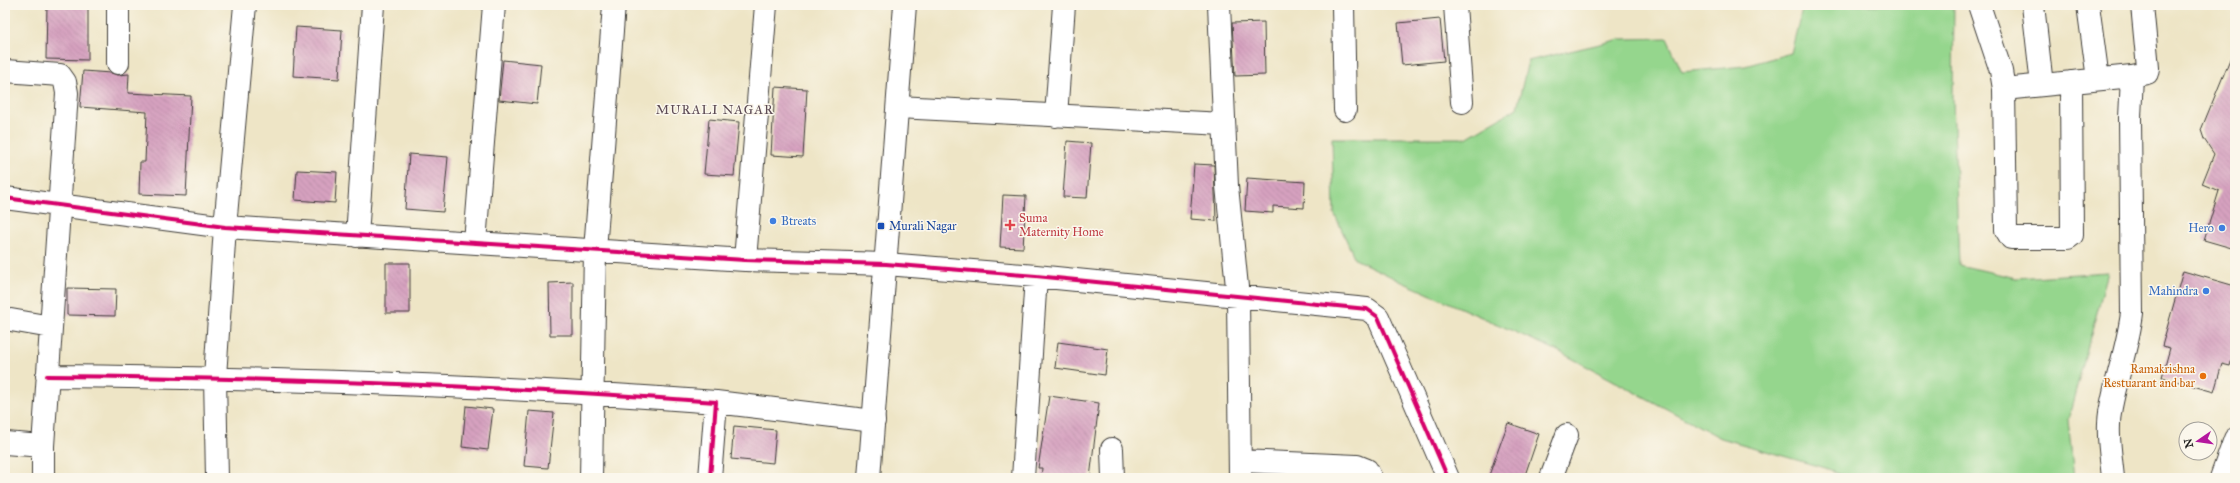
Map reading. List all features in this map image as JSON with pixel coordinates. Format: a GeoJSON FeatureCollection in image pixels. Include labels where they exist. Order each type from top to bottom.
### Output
{"type":"FeatureCollection","features":[{"type":"Feature","properties":{"kind":"street"},"geometry":{"type":"LineString","coordinates":[[118,5],[118,63]]}},
{"type":"Feature","properties":{"kind":"street"},"geometry":{"type":"LineString","coordinates":[[218,478],[216,377],[225,227],[245,5]]}},
{"type":"Feature","properties":{"kind":"street"},"geometry":{"type":"LineString","coordinates":[[357,236],[373,5]]}},
{"type":"Feature","properties":{"kind":"street"},"geometry":{"type":"LineString","coordinates":[[475,242],[494,5]]}},
{"type":"Feature","properties":{"kind":"street"},"geometry":{"type":"LineString","coordinates":[[591,478],[594,392],[595,250],[614,5]]}},
{"type":"Feature","properties":{"kind":"street"},"geometry":{"type":"LineString","coordinates":[[745,260],[766,5]]}},
{"type":"Feature","properties":{"kind":"street"},"geometry":{"type":"LineString","coordinates":[[869,478],[905,5]]}},
{"type":"Feature","properties":{"kind":"street"},"geometry":{"type":"LineString","coordinates":[[1056,116],[1064,5]]}},
{"type":"Feature","properties":{"kind":"street"},"geometry":{"type":"LineString","coordinates":[[1219,5],[1227,186],[1238,297],[1240,469],[1357,466],[1367,470],[1371,478]]}},
{"type":"Feature","properties":{"kind":"street"},"geometry":{"type":"LineString","coordinates":[[1343,5],[1345,110]]}},
{"type":"Feature","properties":{"kind":"street"},"geometry":{"type":"LineString","coordinates":[[1455,5],[1462,102]]}},
{"type":"Feature","properties":{"kind":"street"},"geometry":{"type":"LineString","coordinates":[[1979,5],[2001,71],[2004,89],[2008,235],[2016,239],[2068,238],[2072,235],[2071,82]]}},
{"type":"Feature","properties":{"kind":"street"},"geometry":{"type":"LineString","coordinates":[[2033,5],[2042,85]]}},
{"type":"Feature","properties":{"kind":"street"},"geometry":{"type":"LineString","coordinates":[[2088,5],[2098,79]]}},
{"type":"Feature","properties":{"kind":"street"},"geometry":{"type":"LineString","coordinates":[[2004,89],[2144,75],[2147,73],[2148,68],[2142,5]]}},
{"type":"Feature","properties":{"kind":"street"},"geometry":{"type":"LineString","coordinates":[[5,71],[53,74],[60,76],[65,82],[67,93],[47,376],[43,446],[43,478]]}},
{"type":"Feature","properties":{"kind":"street"},"geometry":{"type":"LineString","coordinates":[[2113,478],[2109,431],[2110,408],[2129,338],[2132,313],[2130,118],[2132,76]]}},
{"type":"Feature","properties":{"kind":"street"},"geometry":{"type":"LineString","coordinates":[[898,107],[1224,124]]}},
{"type":"Feature","properties":{"kind":"street"},"geometry":{"type":"LineString","coordinates":[[5,198],[225,227],[745,260],[886,264],[1036,276],[1368,309],[1378,317],[1448,478]]}},
{"type":"Feature","properties":{"kind":"street"},"geometry":{"type":"LineString","coordinates":[[1023,478],[1036,276]]}},
{"type":"Feature","properties":{"kind":"street"},"geometry":{"type":"LineString","coordinates":[[5,319],[51,327]]}},
{"type":"Feature","properties":{"kind":"street"},"geometry":{"type":"LineString","coordinates":[[47,376],[216,377],[594,392],[716,402],[874,421]]}},
{"type":"Feature","properties":{"kind":"street"},"geometry":{"type":"LineString","coordinates":[[710,478],[716,402]]}},
{"type":"Feature","properties":{"kind":"street"},"geometry":{"type":"LineString","coordinates":[[1551,478],[1567,435]]}},
{"type":"Feature","properties":{"kind":"street"},"geometry":{"type":"LineString","coordinates":[[2221,478],[2235,439]]}},
{"type":"Feature","properties":{"kind":"street"},"geometry":{"type":"LineString","coordinates":[[5,443],[43,446]]}},
{"type":"Feature","properties":{"kind":"street"},"geometry":{"type":"LineString","coordinates":[[1112,449],[1113,478]]}},
{"type":"Feature","properties":{"kind":"green space"},"geometry":{"type":"Polygon","coordinates":[[[1803,5],[1954,5],[1953,97],[1959,265],[2016,278],[2108,272],[2068,419],[2074,478],[1851,478],[1828,469],[1721,438],[1558,351],[1402,282],[1355,259],[1334,213],[1332,138],[1466,138],[1517,108],[1528,61],[1621,39],[1667,38],[1682,72],[1745,66],[1791,53],[1803,5]]]}},
{"type":"Feature","properties":{"kind":"building"},"geometry":{"type":"Polygon","coordinates":[[[47,5],[88,5],[88,60],[46,59],[47,5]]]}},
{"type":"Feature","properties":{"kind":"building"},"geometry":{"type":"Polygon","coordinates":[[[1440,19],[1444,61],[1402,65],[1398,23],[1440,19]]]}},
{"type":"Feature","properties":{"kind":"building"},"geometry":{"type":"Polygon","coordinates":[[[1264,22],[1265,75],[1235,76],[1232,23],[1264,22]]]}},
{"type":"Feature","properties":{"kind":"building"},"geometry":{"type":"Polygon","coordinates":[[[296,27],[342,30],[339,79],[293,76],[296,27]]]}},
{"type":"Feature","properties":{"kind":"building"},"geometry":{"type":"Polygon","coordinates":[[[2235,47],[2235,249],[2204,240],[2219,191],[2202,184],[2214,154],[2204,139],[2201,130],[2235,47]]]}},
{"type":"Feature","properties":{"kind":"building"},"geometry":{"type":"Polygon","coordinates":[[[503,60],[541,64],[537,104],[499,100],[503,60]]]}},
{"type":"Feature","properties":{"kind":"building"},"geometry":{"type":"Polygon","coordinates":[[[83,71],[118,75],[129,74],[128,93],[191,96],[186,196],[139,194],[140,162],[145,162],[147,112],[80,107],[83,71]]]}},
{"type":"Feature","properties":{"kind":"building"},"geometry":{"type":"Polygon","coordinates":[[[775,87],[807,89],[803,157],[771,155],[775,87]]]}},
{"type":"Feature","properties":{"kind":"building"},"geometry":{"type":"Polygon","coordinates":[[[709,119],[739,122],[734,176],[704,174],[709,119]]]}},
{"type":"Feature","properties":{"kind":"building"},"geometry":{"type":"Polygon","coordinates":[[[1067,141],[1091,143],[1087,198],[1063,197],[1067,141]]]}},
{"type":"Feature","properties":{"kind":"building"},"geometry":{"type":"Polygon","coordinates":[[[409,154],[448,157],[443,212],[405,209],[409,154]]]}},
{"type":"Feature","properties":{"kind":"building"},"geometry":{"type":"Polygon","coordinates":[[[1194,164],[1214,165],[1216,221],[1190,219],[1194,164]]]}},
{"type":"Feature","properties":{"kind":"building"},"geometry":{"type":"Polygon","coordinates":[[[297,170],[337,172],[335,203],[295,200],[297,170]]]}},
{"type":"Feature","properties":{"kind":"building"},"geometry":{"type":"Polygon","coordinates":[[[1247,178],[1305,182],[1304,208],[1273,206],[1273,213],[1245,211],[1247,178]]]}},
{"type":"Feature","properties":{"kind":"building"},"geometry":{"type":"Polygon","coordinates":[[[1003,195],[1026,196],[1023,248],[1000,247],[1003,195]]]}},
{"type":"Feature","properties":{"kind":"building"},"geometry":{"type":"Polygon","coordinates":[[[386,263],[410,263],[410,313],[386,313],[386,263]]]}},
{"type":"Feature","properties":{"kind":"building"},"geometry":{"type":"Polygon","coordinates":[[[2183,271],[2235,286],[2235,348],[2230,366],[2222,364],[2214,392],[2162,377],[2170,348],[2162,346],[2183,271]]]}},
{"type":"Feature","properties":{"kind":"building"},"geometry":{"type":"Polygon","coordinates":[[[573,282],[573,335],[550,335],[549,283],[573,282]]]}},
{"type":"Feature","properties":{"kind":"building"},"geometry":{"type":"Polygon","coordinates":[[[67,288],[116,289],[115,316],[67,315],[67,288]]]}},
{"type":"Feature","properties":{"kind":"building"},"geometry":{"type":"Polygon","coordinates":[[[1058,342],[1108,349],[1105,375],[1055,368],[1058,342]]]}},
{"type":"Feature","properties":{"kind":"building"},"geometry":{"type":"Polygon","coordinates":[[[1049,396],[1099,403],[1090,478],[1041,478],[1042,468],[1038,468],[1049,396]]]}},
{"type":"Feature","properties":{"kind":"building"},"geometry":{"type":"Polygon","coordinates":[[[466,406],[493,409],[488,450],[462,447],[466,406]]]}},
{"type":"Feature","properties":{"kind":"building"},"geometry":{"type":"Polygon","coordinates":[[[529,411],[554,413],[548,468],[524,466],[529,411]]]}},
{"type":"Feature","properties":{"kind":"building"},"geometry":{"type":"Polygon","coordinates":[[[1508,423],[1539,434],[1524,478],[1488,478],[1508,423]]]}},
{"type":"Feature","properties":{"kind":"building"},"geometry":{"type":"Polygon","coordinates":[[[734,426],[776,430],[773,463],[731,459],[734,426]]]}},
{"type":"Feature","properties":{"kind":"cycle path"},"geometry":{"type":"LineString","coordinates":[[5,198],[225,227],[745,260],[886,264],[1036,276],[1367,309],[1378,317],[1448,478]]}},
{"type":"Feature","properties":{"kind":"cycle path"},"geometry":{"type":"LineString","coordinates":[[47,376],[382,383],[549,391],[716,402],[710,478]]}},
{"type":"Feature","properties":{"kind":"place","name":"Btreats"},"geometry":{"type":"Point","coordinates":[773,221]}},
{"type":"Feature","properties":{"kind":"place","name":"Suma Maternity Home"},"geometry":{"type":"Point","coordinates":[1010,225]}},
{"type":"Feature","properties":{"kind":"place","name":"Murali Nagar"},"geometry":{"type":"Point","coordinates":[881,226]}},
{"type":"Feature","properties":{"kind":"place","name":"Hero"},"geometry":{"type":"Point","coordinates":[2222,228]}},
{"type":"Feature","properties":{"kind":"place","name":"Mahindra"},"geometry":{"type":"Point","coordinates":[2206,291]}},
{"type":"Feature","properties":{"kind":"place","name":"Ramakrishna Restuarant and bar"},"geometry":{"type":"Point","coordinates":[2203,376]}},
{"type":"Feature","properties":{"kind":"district","name":"MURALI NAGAR"},"geometry":{"type":"Point","coordinates":[715,109]}}]}
